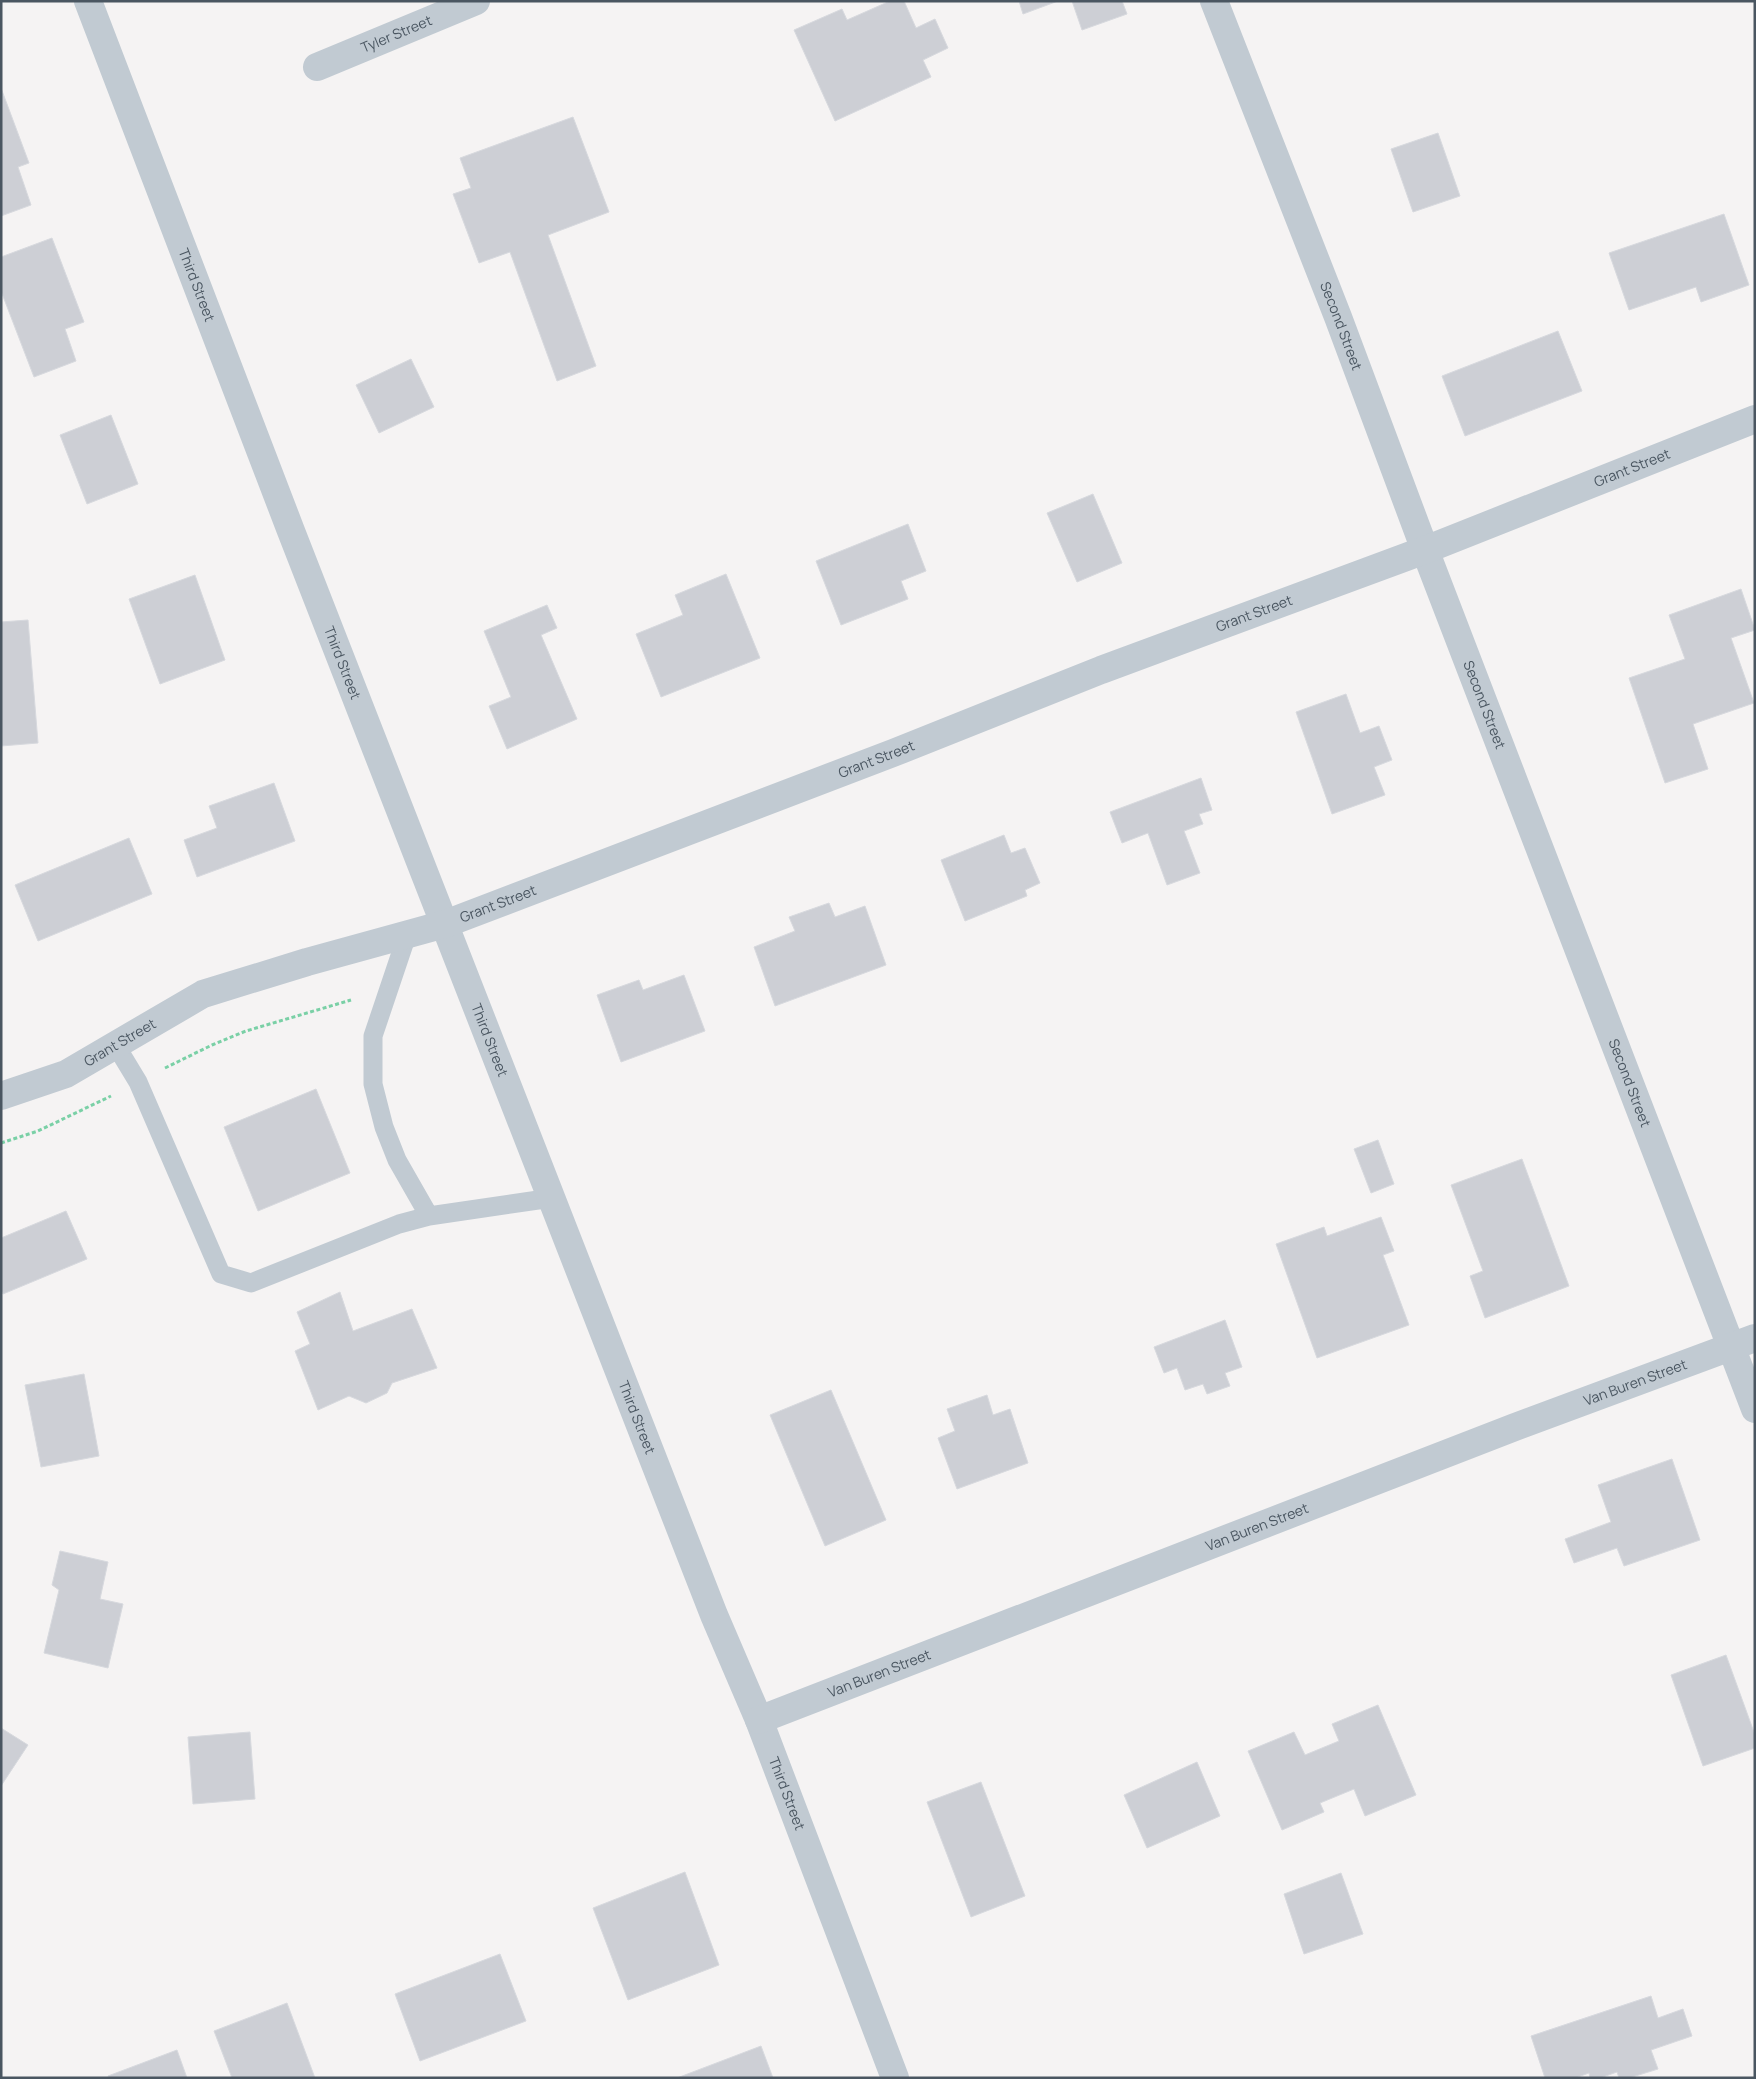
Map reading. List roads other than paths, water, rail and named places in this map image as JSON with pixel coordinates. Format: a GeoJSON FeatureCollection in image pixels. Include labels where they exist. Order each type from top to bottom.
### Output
{"type":"FeatureCollection","features":[{"type":"Feature","properties":{"kind":"street","name":"Third Street"},"geometry":{"type":"LineString","coordinates":[[88,1],[291,531],[714,1615],[759,1720],[895,2078]]}},
{"type":"Feature","properties":{"kind":"street","name":"Tyler Street"},"geometry":{"type":"LineString","coordinates":[[317,67],[476,1]]}},
{"type":"Feature","properties":{"kind":"street","name":"Second Street"},"geometry":{"type":"LineString","coordinates":[[1214,1],[1338,317],[1425,550],[1755,1409]]}},
{"type":"Feature","properties":{"kind":"street","name":"Grant Street"},"geometry":{"type":"LineString","coordinates":[[1,1096],[66,1074],[203,994],[307,962],[445,924],[893,753],[1101,670],[1425,550],[1755,419]]}},
{"type":"Feature","properties":{"kind":"street","name":"Van Buren Street"},"geometry":{"type":"LineString","coordinates":[[759,1720],[1515,1427],[1755,1338]]}},
{"type":"Feature","properties":{"kind":"lane"},"geometry":{"type":"LineString","coordinates":[[406,936],[386,991],[373,1036],[373,1084],[384,1127],[398,1160],[429,1216]]}},
{"type":"Feature","properties":{"kind":"lane"},"geometry":{"type":"LineString","coordinates":[[115,1044],[138,1082],[221,1274],[250,1283],[399,1224],[429,1216],[552,1198]]}}]}
